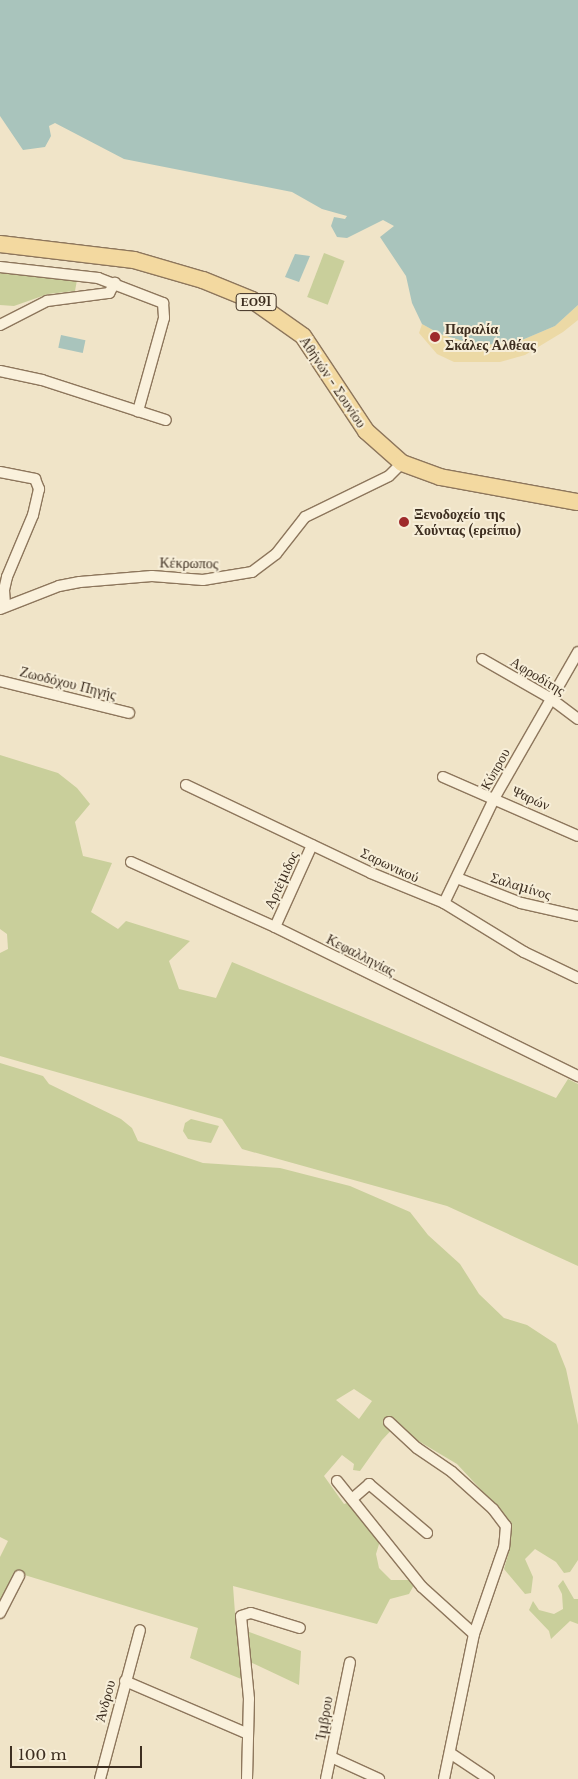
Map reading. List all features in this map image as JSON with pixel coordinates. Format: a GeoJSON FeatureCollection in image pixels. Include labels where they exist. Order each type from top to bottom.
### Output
{"type":"FeatureCollection","features":[{"type":"Feature","properties":{"kind":"main road","name":"Αθήνών - Σουνίου"},"geometry":{"type":"LineString","coordinates":[[0,244],[134,260],[203,280],[252,300],[303,336],[366,430],[402,462],[440,477],[578,502]]}},
{"type":"Feature","properties":{"kind":"street"},"geometry":{"type":"LineString","coordinates":[[0,267],[98,278],[159,300],[165,308],[138,411]]}},
{"type":"Feature","properties":{"kind":"street"},"geometry":{"type":"LineString","coordinates":[[0,324],[47,301],[109,293],[115,284]]}},
{"type":"Feature","properties":{"kind":"street"},"geometry":{"type":"LineString","coordinates":[[0,371],[42,380],[166,420]]}},
{"type":"Feature","properties":{"kind":"street","name":"Κέκρωπος"},"geometry":{"type":"LineString","coordinates":[[3,607],[80,582],[152,576],[203,580],[252,572],[276,554],[305,517],[390,476],[402,462]]}},
{"type":"Feature","properties":{"kind":"street"},"geometry":{"type":"LineString","coordinates":[[0,472],[34,479],[39,490],[33,515],[7,576],[3,607]]}},
{"type":"Feature","properties":{"kind":"street","name":"Κύπρου"},"geometry":{"type":"LineString","coordinates":[[444,904],[495,797],[578,652]]}},
{"type":"Feature","properties":{"kind":"street","name":"Αφροδίτης"},"geometry":{"type":"LineString","coordinates":[[482,659],[550,698],[578,719]]}},
{"type":"Feature","properties":{"kind":"street","name":"Ζωοδόχου Πηγής"},"geometry":{"type":"LineString","coordinates":[[0,680],[128,713]]}},
{"type":"Feature","properties":{"kind":"street","name":"Ψαρών"},"geometry":{"type":"LineString","coordinates":[[443,777],[495,797],[578,836]]}},
{"type":"Feature","properties":{"kind":"street","name":"Σαρωνικού"},"geometry":{"type":"LineString","coordinates":[[186,785],[312,845],[444,904],[524,952],[578,978]]}},
{"type":"Feature","properties":{"kind":"street","name":"Αρτέμιδος"},"geometry":{"type":"LineString","coordinates":[[275,927],[312,845]]}},
{"type":"Feature","properties":{"kind":"street","name":"Κεφαλληνίας"},"geometry":{"type":"LineString","coordinates":[[130,862],[275,927],[578,1076]]}},
{"type":"Feature","properties":{"kind":"street","name":"Σαλαμίνος"},"geometry":{"type":"LineString","coordinates":[[457,878],[521,903],[578,916]]}},
{"type":"Feature","properties":{"kind":"street"},"geometry":{"type":"LineString","coordinates":[[390,1422],[417,1448],[458,1478],[506,1526],[504,1546],[474,1634],[444,1779]]}},
{"type":"Feature","properties":{"kind":"street"},"geometry":{"type":"LineString","coordinates":[[337,1481],[422,1587],[474,1634]]}},
{"type":"Feature","properties":{"kind":"street"},"geometry":{"type":"LineString","coordinates":[[352,1499],[369,1484],[426,1533]]}},
{"type":"Feature","properties":{"kind":"street"},"geometry":{"type":"LineString","coordinates":[[0,1614],[19,1576]]}},
{"type":"Feature","properties":{"kind":"street"},"geometry":{"type":"LineString","coordinates":[[246,1779],[246,1733],[249,1700],[241,1616],[251,1613],[300,1628]]}},
{"type":"Feature","properties":{"kind":"street","name":"Άνδρου"},"geometry":{"type":"LineString","coordinates":[[100,1779],[124,1681],[140,1630]]}},
{"type":"Feature","properties":{"kind":"street","name":"Ίμβρου"},"geometry":{"type":"LineString","coordinates":[[326,1779],[350,1662]]}},
{"type":"Feature","properties":{"kind":"street"},"geometry":{"type":"LineString","coordinates":[[124,1681],[246,1733]]}},
{"type":"Feature","properties":{"kind":"street"},"geometry":{"type":"LineString","coordinates":[[450,1753],[489,1779]]}},
{"type":"Feature","properties":{"kind":"street"},"geometry":{"type":"LineString","coordinates":[[331,1757],[379,1779]]}},
{"type":"Feature","properties":{"kind":"green space"},"geometry":{"type":"Polygon","coordinates":[[[324,253],[345,261],[328,305],[307,297],[324,253]]]}},
{"type":"Feature","properties":{"kind":"green space"},"geometry":{"type":"Polygon","coordinates":[[[0,270],[77,280],[75,291],[48,294],[14,306],[0,305],[0,270]]]}},
{"type":"Feature","properties":{"kind":"green space"},"geometry":{"type":"Polygon","coordinates":[[[0,755],[58,773],[77,788],[90,804],[75,822],[83,856],[112,863],[91,912],[118,929],[126,921],[190,941],[169,961],[179,989],[216,998],[232,962],[556,1098],[568,1079],[578,1084],[578,1266],[447,1206],[242,1149],[222,1119],[0,1056],[0,953],[8,949],[7,934],[0,929],[0,755]]]}},
{"type":"Feature","properties":{"kind":"green space"},"geometry":{"type":"Polygon","coordinates":[[[0,1063],[43,1076],[49,1084],[121,1119],[132,1128],[138,1141],[203,1163],[280,1168],[350,1186],[410,1212],[428,1235],[460,1264],[479,1294],[504,1318],[527,1325],[556,1344],[566,1369],[578,1425],[578,1560],[570,1572],[564,1573],[556,1562],[535,1549],[525,1559],[533,1577],[531,1593],[525,1594],[504,1569],[508,1555],[507,1520],[499,1509],[457,1464],[415,1439],[398,1423],[382,1440],[360,1471],[353,1470],[354,1464],[342,1455],[324,1476],[344,1504],[350,1502],[380,1541],[376,1554],[379,1568],[391,1580],[409,1580],[414,1585],[409,1594],[390,1599],[377,1624],[233,1586],[236,1627],[301,1651],[299,1685],[244,1659],[246,1681],[190,1658],[198,1628],[18,1573],[0,1608],[0,1557],[8,1541],[0,1537],[0,1063]],[[354,1389],[336,1400],[359,1419],[372,1401],[354,1389]]]}},
{"type":"Feature","properties":{"kind":"green space"},"geometry":{"type":"Polygon","coordinates":[[[191,1119],[219,1126],[211,1143],[188,1139],[183,1131],[185,1123],[191,1119]]]}},
{"type":"Feature","properties":{"kind":"green space"},"geometry":{"type":"Polygon","coordinates":[[[563,1580],[574,1599],[578,1599],[578,1624],[570,1621],[551,1639],[549,1631],[529,1610],[533,1601],[539,1610],[554,1614],[563,1609],[562,1594],[558,1586],[563,1580]]]}},
{"type":"Feature","properties":{"kind":"sand","name":"Παραλία Σκάλες Αλθέας"},"geometry":{"type":"Polygon","coordinates":[[[578,305],[578,320],[563,332],[525,355],[500,362],[454,362],[437,354],[419,333],[422,324],[440,334],[479,345],[515,343],[555,326],[578,305]]]}},
{"type":"Feature","properties":{"kind":"water"},"geometry":{"type":"Polygon","coordinates":[[[0,0],[578,0],[578,305],[555,326],[515,343],[479,345],[463,341],[440,334],[422,324],[412,303],[406,276],[380,237],[394,226],[383,220],[347,238],[337,237],[331,226],[334,217],[345,219],[347,216],[322,209],[292,192],[124,159],[55,123],[49,126],[51,136],[45,147],[23,150],[0,116],[0,0]]]}},
{"type":"Feature","properties":{"kind":"water"},"geometry":{"type":"Polygon","coordinates":[[[295,254],[310,256],[299,282],[285,277],[295,254]]]}},
{"type":"Feature","properties":{"kind":"water"},"geometry":{"type":"Polygon","coordinates":[[[61,335],[85,340],[83,353],[58,348],[61,335]]]}},
{"type":"Feature","properties":{"kind":"place","name":"Παραλία Σκάλες Αλθέας"},"geometry":{"type":"Point","coordinates":[435,337]}},
{"type":"Feature","properties":{"kind":"place","name":"Ξενοδοχείο της Χούντας (ερείπιο)"},"geometry":{"type":"Point","coordinates":[404,522]}}]}
